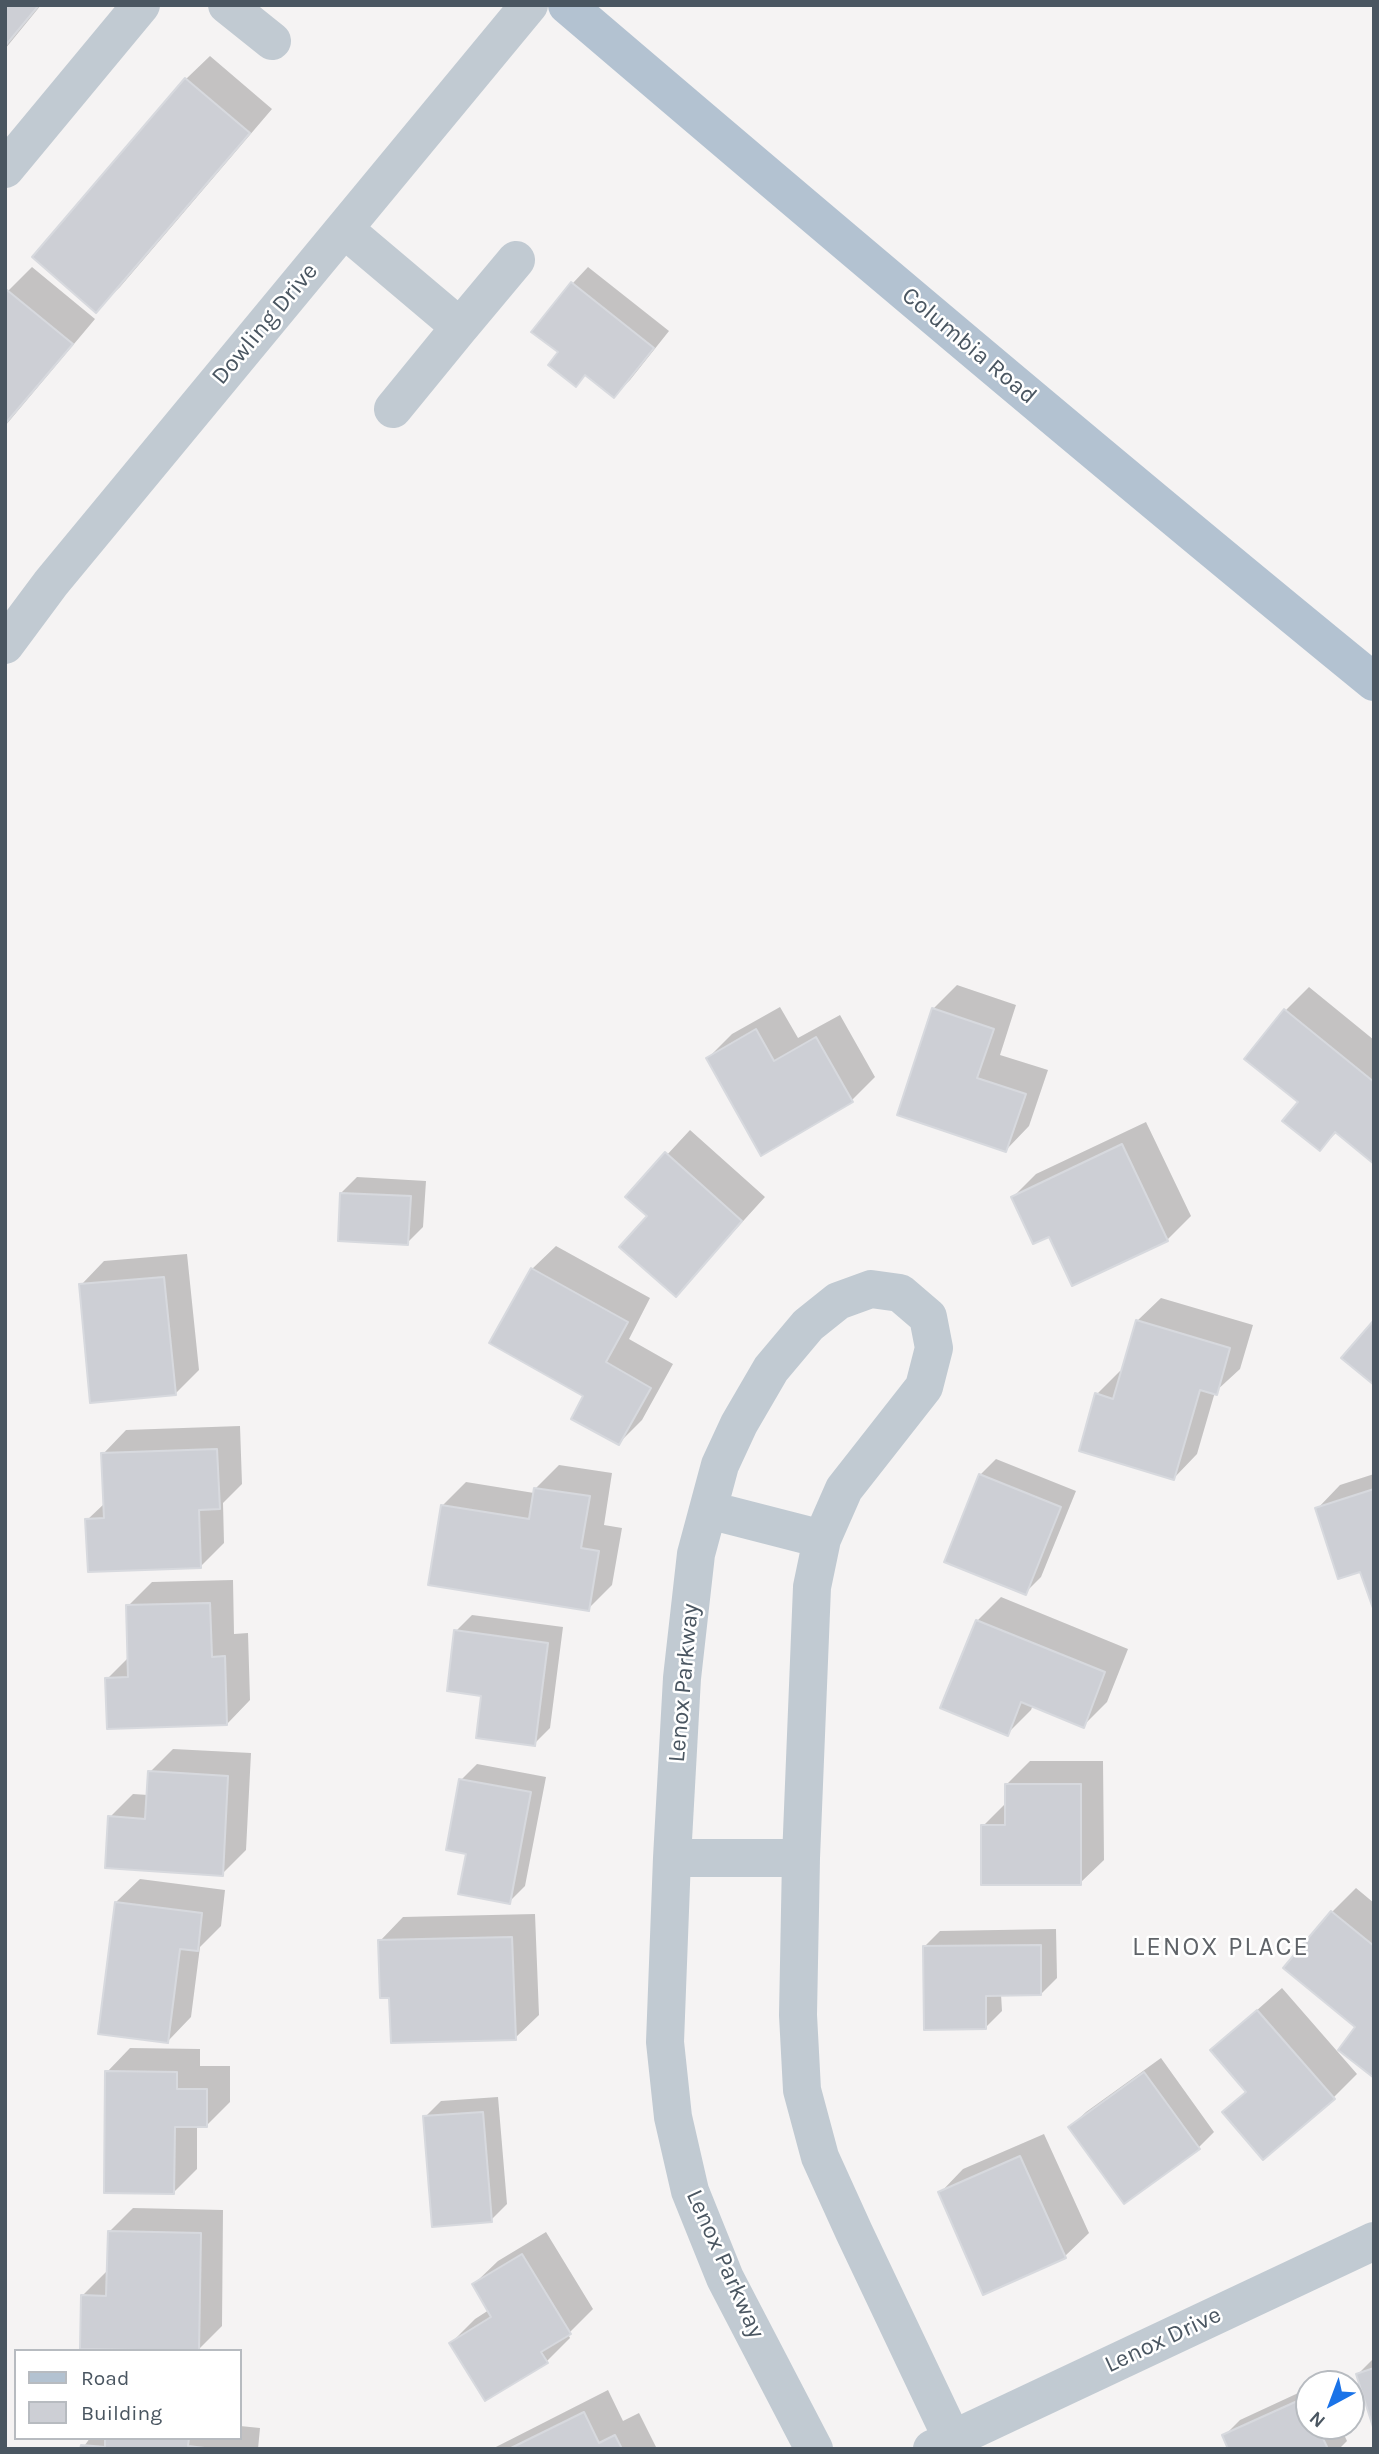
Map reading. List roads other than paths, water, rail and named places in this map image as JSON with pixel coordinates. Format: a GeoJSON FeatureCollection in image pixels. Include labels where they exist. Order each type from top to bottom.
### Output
{"type":"FeatureCollection","features":[{"type":"Feature","properties":{"kind":"main road","name":"Columbia Road"},"geometry":{"type":"LineString","coordinates":[[567,5],[912,299],[1374,682]]}},
{"type":"Feature","properties":{"kind":"street"},"geometry":{"type":"LineString","coordinates":[[5,169],[141,5]]}},
{"type":"Feature","properties":{"kind":"street"},"geometry":{"type":"LineString","coordinates":[[227,5],[272,41]]}},
{"type":"Feature","properties":{"kind":"street","name":"Dowling Drive"},"geometry":{"type":"LineString","coordinates":[[5,645],[51,583],[529,5]]}},
{"type":"Feature","properties":{"kind":"street"},"geometry":{"type":"LineString","coordinates":[[344,229],[460,327]]}},
{"type":"Feature","properties":{"kind":"street"},"geometry":{"type":"LineString","coordinates":[[393,409],[516,260]]}},
{"type":"Feature","properties":{"kind":"street","name":"Lenox Parkway"},"geometry":{"type":"LineString","coordinates":[[814,2449],[725,2278],[690,2191],[673,2117],[665,2042],[672,1858],[682,1678],[696,1554],[720,1465],[739,1424],[771,1369],[808,1325],[838,1301],[871,1289],[900,1293],[928,1317],[934,1348],[924,1387],[844,1489],[822,1539],[813,1587],[801,1858],[799,2015],[802,2090],[820,2157],[947,2445]]}},
{"type":"Feature","properties":{"kind":"street"},"geometry":{"type":"LineString","coordinates":[[709,1510],[822,1539]]}},
{"type":"Feature","properties":{"kind":"street"},"geometry":{"type":"LineString","coordinates":[[672,1858],[801,1858]]}},
{"type":"Feature","properties":{"kind":"street","name":"Lenox Drive"},"geometry":{"type":"LineString","coordinates":[[947,2445],[1374,2241]]}},
{"type":"Feature","properties":{"kind":"district","name":"LENOX PLACE"},"geometry":{"type":"Point","coordinates":[1221,1948]}}]}
